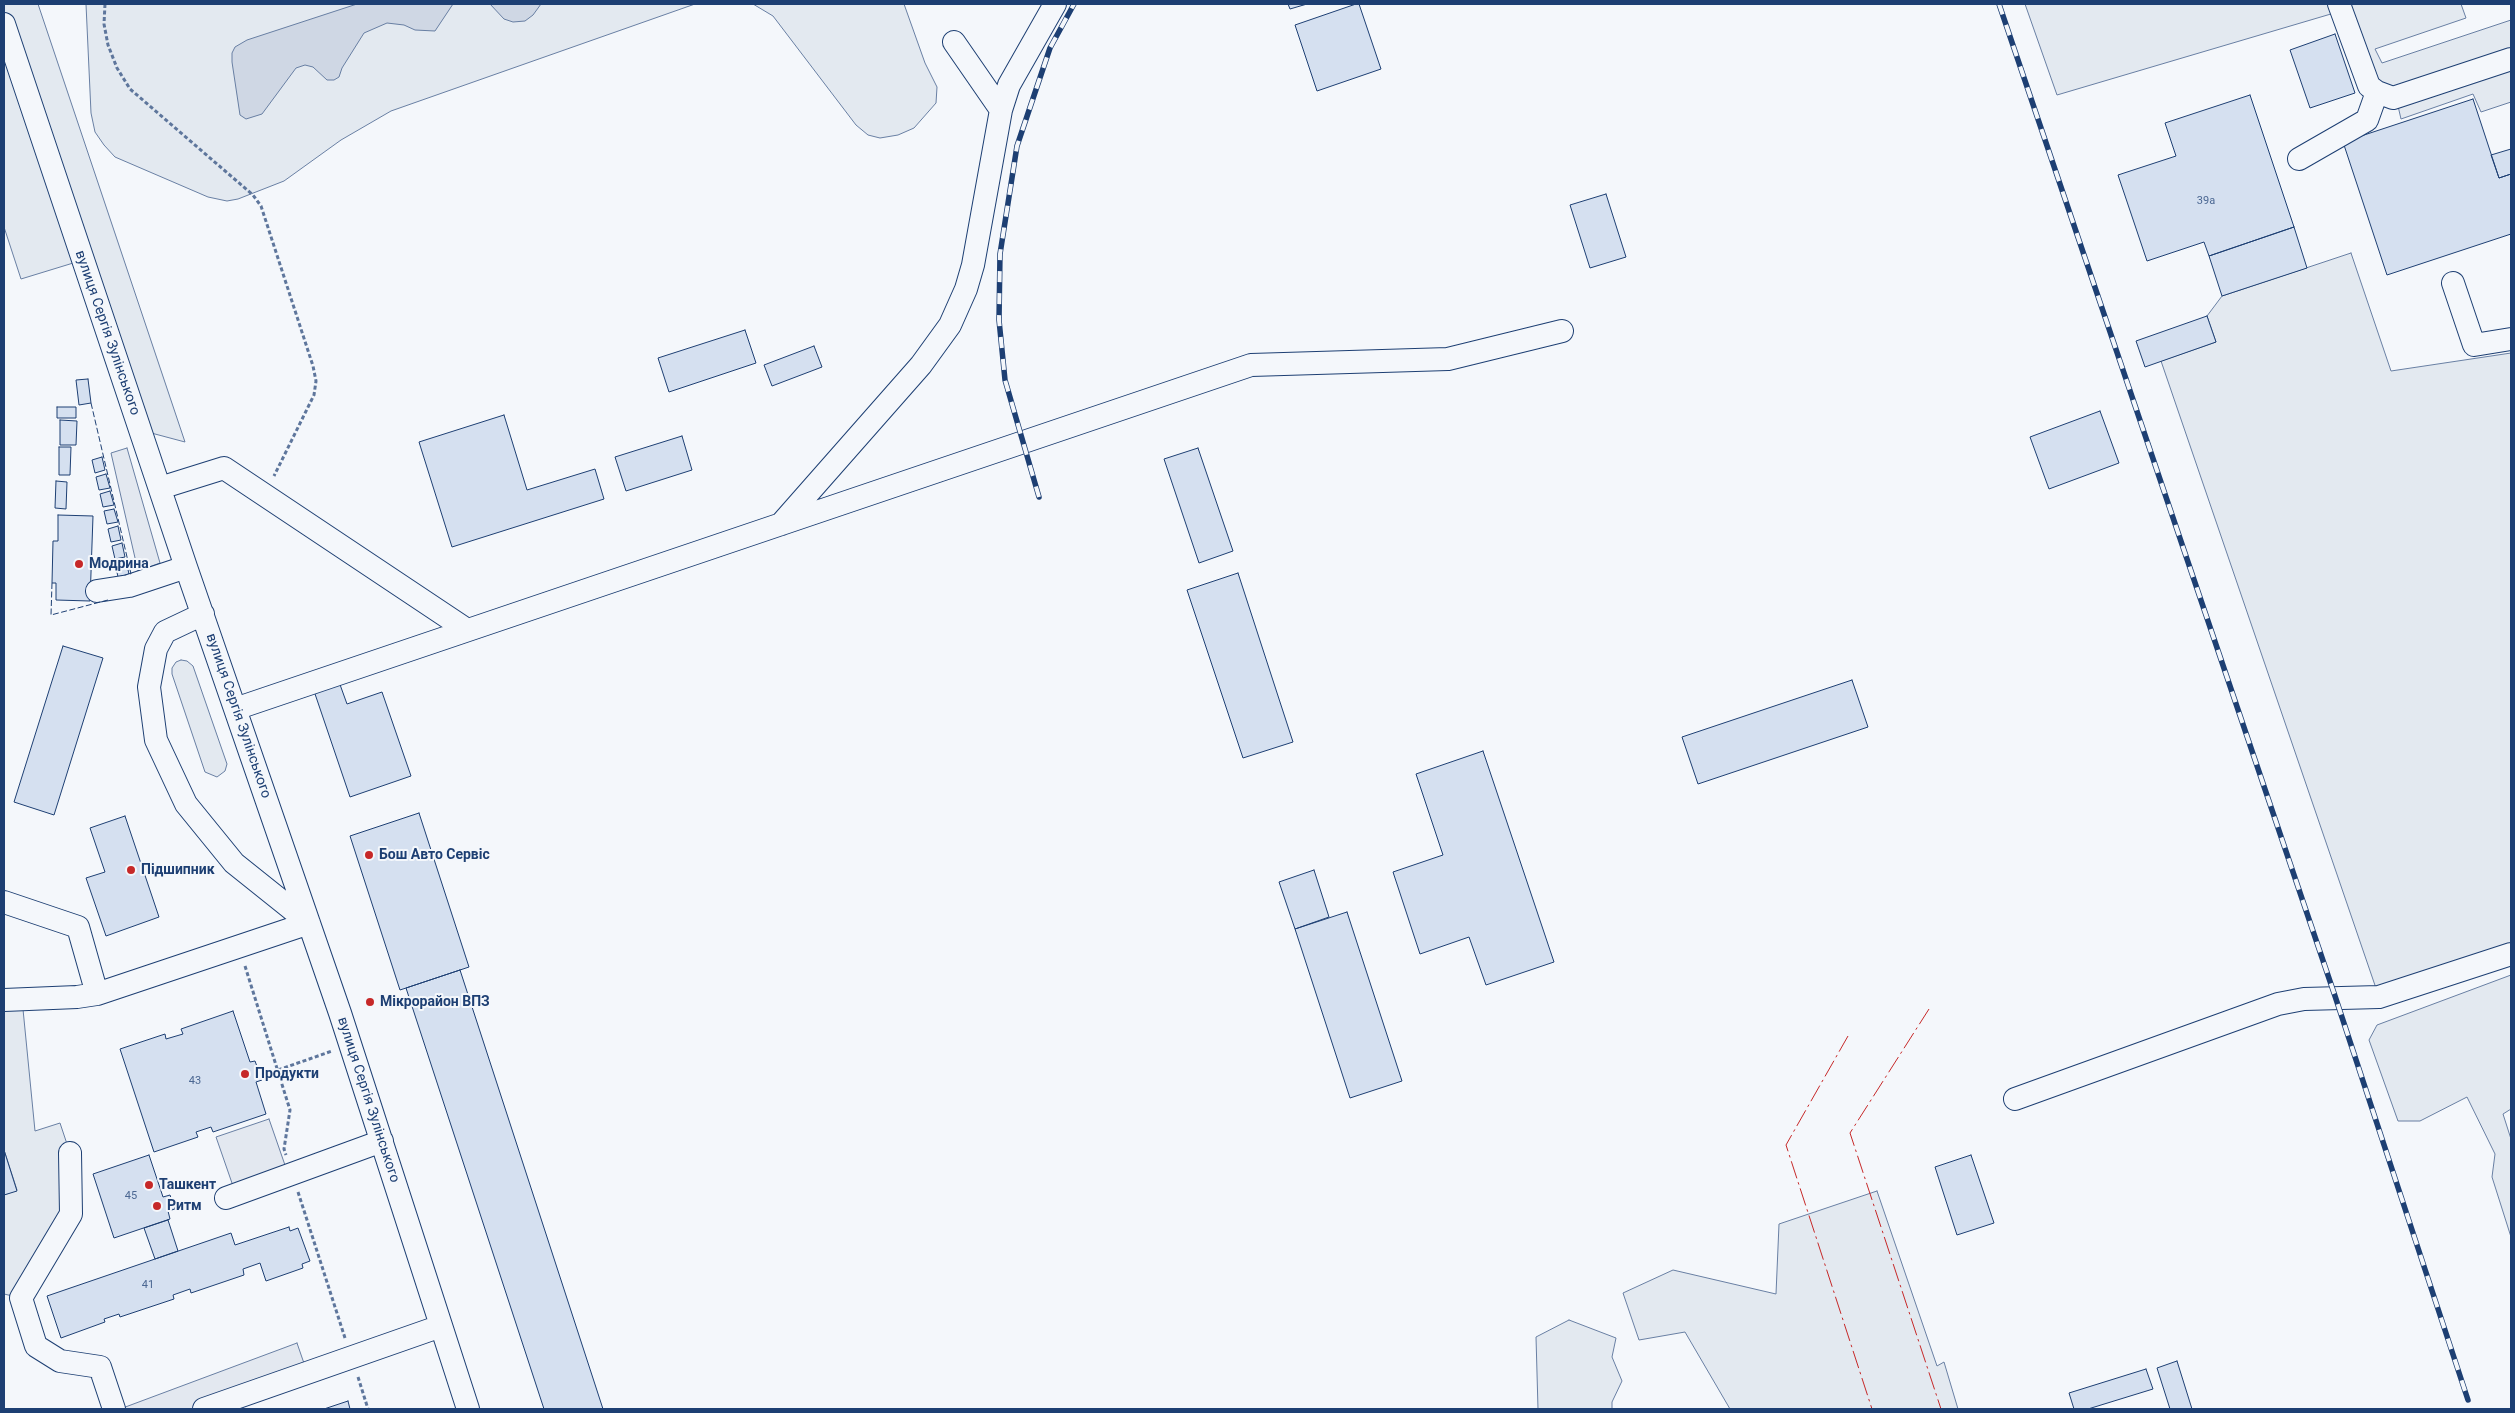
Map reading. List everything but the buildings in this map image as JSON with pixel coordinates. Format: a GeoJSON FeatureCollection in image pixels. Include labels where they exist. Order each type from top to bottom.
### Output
{"type":"FeatureCollection","features":[{"type":"Feature","properties":{"kind":"street"},"geometry":{"type":"LineString","coordinates":[[780,524],[921,365],[950,325],[966,289],[973,265],[1001,110],[1009,85],[1055,4]]}},
{"type":"Feature","properties":{"kind":"street"},"geometry":{"type":"LineString","coordinates":[[2339,4],[2369,86],[2377,92],[2393,98],[2511,59]]}},
{"type":"Feature","properties":{"kind":"street","name":"вулиця Сергія Зулінського"},"geometry":{"type":"LineString","coordinates":[[4,24],[186,567],[350,1044],[468,1409]]}},
{"type":"Feature","properties":{"kind":"street"},"geometry":{"type":"LineString","coordinates":[[954,42],[1001,110]]}},
{"type":"Feature","properties":{"kind":"street"},"geometry":{"type":"LineString","coordinates":[[2299,159],[2367,120],[2377,92]]}},
{"type":"Feature","properties":{"kind":"street"},"geometry":{"type":"LineString","coordinates":[[2453,283],[2474,345],[2511,339]]}},
{"type":"Feature","properties":{"kind":"street"},"geometry":{"type":"LineString","coordinates":[[235,709],[1251,365],[1448,360],[1562,331]]}},
{"type":"Feature","properties":{"kind":"street"},"geometry":{"type":"LineString","coordinates":[[160,488],[224,468],[467,630]]}},
{"type":"Feature","properties":{"kind":"street"},"geometry":{"type":"LineString","coordinates":[[97,591],[130,586],[186,567]]}},
{"type":"Feature","properties":{"kind":"street"},"geometry":{"type":"LineString","coordinates":[[203,614],[165,632],[156,649],[149,687],[156,740],[186,804],[234,862],[309,923]]}},
{"type":"Feature","properties":{"kind":"street"},"geometry":{"type":"LineString","coordinates":[[4,902],[78,927],[97,994]]}},
{"type":"Feature","properties":{"kind":"street"},"geometry":{"type":"LineString","coordinates":[[4,1000],[77,997],[97,994],[309,923]]}},
{"type":"Feature","properties":{"kind":"street"},"geometry":{"type":"LineString","coordinates":[[2015,1099],[2278,1004],[2304,998],[2335,996],[2379,997],[2511,954]]}},
{"type":"Feature","properties":{"kind":"street"},"geometry":{"type":"LineString","coordinates":[[226,1198],[382,1141]]}},
{"type":"Feature","properties":{"kind":"street"},"geometry":{"type":"LineString","coordinates":[[70,1153],[71,1214],[12,1296],[36,1346],[60,1361],[100,1367],[114,1409]]}},
{"type":"Feature","properties":{"kind":"street"},"geometry":{"type":"LineString","coordinates":[[204,1409],[441,1326]]}},
{"type":"Feature","properties":{"kind":"path"},"geometry":{"type":"LineString","coordinates":[[105,4],[104,24],[108,45],[117,68],[130,89],[253,195],[261,206],[316,381],[314,395],[265,495]]}},
{"type":"Feature","properties":{"kind":"path"},"geometry":{"type":"LineString","coordinates":[[278,1070],[350,1044]]}},
{"type":"Feature","properties":{"kind":"shaded area"},"geometry":{"type":"Polygon","coordinates":[[[4,4],[38,4],[185,442],[140,430],[83,260],[21,279],[4,227],[4,4]]]}},
{"type":"Feature","properties":{"kind":"shaded area"},"geometry":{"type":"Polygon","coordinates":[[[86,4],[695,4],[391,111],[341,140],[284,181],[238,199],[227,201],[208,197],[115,157],[104,145],[95,132],[91,113],[86,4]]]}},
{"type":"Feature","properties":{"kind":"shaded area"},"geometry":{"type":"Polygon","coordinates":[[[357,4],[453,4],[435,31],[415,30],[404,25],[387,23],[364,33],[342,68],[339,77],[334,80],[327,80],[313,67],[305,65],[296,68],[262,114],[246,119],[240,115],[232,62],[232,53],[235,47],[247,40],[357,4]]]}},
{"type":"Feature","properties":{"kind":"shaded area"},"geometry":{"type":"Polygon","coordinates":[[[490,4],[541,4],[533,15],[525,21],[513,22],[504,19],[490,4]]]}},
{"type":"Feature","properties":{"kind":"shaded area"},"geometry":{"type":"Polygon","coordinates":[[[753,4],[904,4],[925,63],[937,87],[936,103],[914,128],[898,135],[880,138],[868,135],[856,125],[773,16],[753,4]]]}},
{"type":"Feature","properties":{"kind":"shaded area"},"geometry":{"type":"Polygon","coordinates":[[[2025,4],[2339,4],[2341,11],[2057,95],[2025,4]]]}},
{"type":"Feature","properties":{"kind":"shaded area"},"geometry":{"type":"Polygon","coordinates":[[[2344,4],[2461,4],[2466,18],[2375,49],[2382,63],[2511,20],[2511,102],[2481,112],[2473,94],[2401,119],[2395,93],[2381,88],[2344,4]]]}},
{"type":"Feature","properties":{"kind":"shaded area"},"geometry":{"type":"Polygon","coordinates":[[[2351,253],[2391,371],[2511,353],[2511,954],[2379,997],[2161,361],[2216,342],[2207,316],[2222,296],[2351,253]]]}},
{"type":"Feature","properties":{"kind":"shaded area"},"geometry":{"type":"Polygon","coordinates":[[[127,448],[160,563],[138,571],[111,453],[127,448]]]}},
{"type":"Feature","properties":{"kind":"shaded area"},"geometry":{"type":"Polygon","coordinates":[[[181,660],[187,661],[193,666],[227,764],[225,771],[217,777],[205,772],[172,674],[172,668],[176,662],[181,660]]]}},
{"type":"Feature","properties":{"kind":"shaded area"},"geometry":{"type":"Polygon","coordinates":[[[2511,975],[2511,1109],[2503,1114],[2511,1139],[2511,1237],[2492,1177],[2495,1154],[2467,1097],[2420,1121],[2398,1121],[2369,1040],[2377,1025],[2511,975]]]}},
{"type":"Feature","properties":{"kind":"shaded area"},"geometry":{"type":"Polygon","coordinates":[[[22,999],[35,1131],[60,1123],[70,1153],[71,1214],[21,1298],[4,1294],[4,1195],[17,1190],[4,1150],[4,1000],[22,999]]]}},
{"type":"Feature","properties":{"kind":"shaded area"},"geometry":{"type":"Polygon","coordinates":[[[269,1119],[286,1168],[233,1186],[216,1137],[269,1119]]]}},
{"type":"Feature","properties":{"kind":"shaded area"},"geometry":{"type":"Polygon","coordinates":[[[1877,1191],[1937,1366],[1944,1362],[1958,1409],[1730,1409],[1685,1332],[1639,1340],[1623,1293],[1673,1270],[1776,1294],[1779,1224],[1877,1191]]]}},
{"type":"Feature","properties":{"kind":"shaded area"},"geometry":{"type":"Polygon","coordinates":[[[1569,1320],[1616,1338],[1612,1357],[1622,1381],[1612,1402],[1612,1409],[1538,1409],[1536,1337],[1569,1320]]]}},
{"type":"Feature","properties":{"kind":"shaded area"},"geometry":{"type":"Polygon","coordinates":[[[297,1343],[307,1372],[204,1409],[120,1409],[297,1343]]]}},
{"type":"Feature","properties":{"kind":"railway"},"geometry":{"type":"LineString","coordinates":[[1039,497],[1005,380],[999,320],[1000,254],[1017,146],[1050,48],[1074,4]]}},
{"type":"Feature","properties":{"kind":"railway"},"geometry":{"type":"LineString","coordinates":[[1999,4],[2335,996],[2468,1400]]}},
{"type":"Feature","properties":{"kind":"fence"},"geometry":{"type":"LineString","coordinates":[[91,403],[131,574],[129,576]]}},
{"type":"Feature","properties":{"kind":"fence"},"geometry":{"type":"LineString","coordinates":[[52,583],[51,615],[108,600]]}},
{"type":"Feature","properties":{"kind":"power"},"geometry":{"type":"LineString","coordinates":[[1929,1009],[1850,1133],[1941,1409]]}},
{"type":"Feature","properties":{"kind":"power"},"geometry":{"type":"LineString","coordinates":[[1848,1036],[1786,1145],[1872,1409]]}},
{"type":"Feature","properties":{"kind":"place","name":"Модрина"},"geometry":{"type":"Point","coordinates":[79,564]}},
{"type":"Feature","properties":{"kind":"place","name":"Бош Авто Сервіс"},"geometry":{"type":"Point","coordinates":[369,855]}},
{"type":"Feature","properties":{"kind":"place","name":"Підшипник"},"geometry":{"type":"Point","coordinates":[131,870]}},
{"type":"Feature","properties":{"kind":"place","name":"Мікрорайон ВПЗ"},"geometry":{"type":"Point","coordinates":[370,1002]}},
{"type":"Feature","properties":{"kind":"place","name":"Продукти"},"geometry":{"type":"Point","coordinates":[245,1074]}},
{"type":"Feature","properties":{"kind":"place","name":"Ташкент"},"geometry":{"type":"Point","coordinates":[149,1185]}},
{"type":"Feature","properties":{"kind":"place","name":"Ритм"},"geometry":{"type":"Point","coordinates":[157,1206]}}]}
